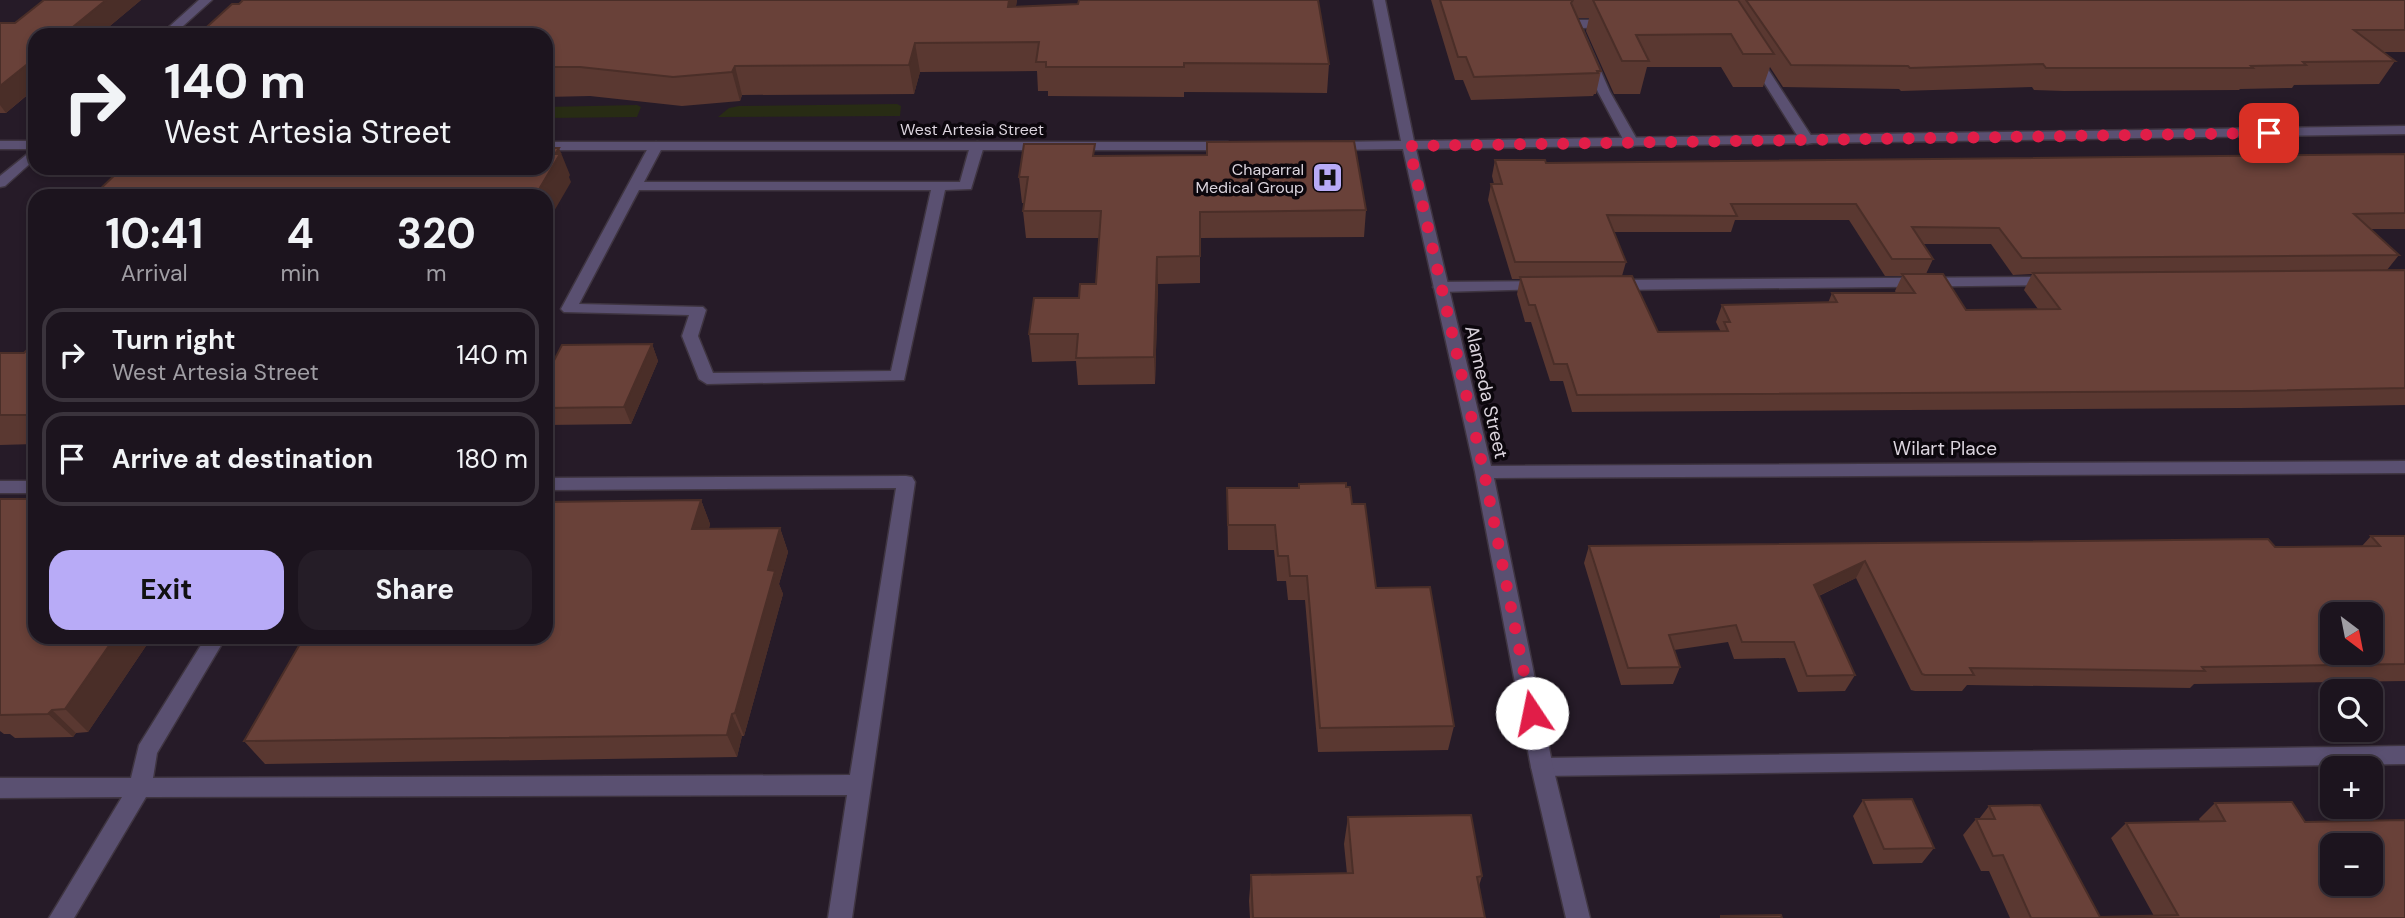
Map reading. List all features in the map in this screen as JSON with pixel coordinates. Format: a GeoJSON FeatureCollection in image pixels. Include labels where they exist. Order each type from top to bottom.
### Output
{"type":"FeatureCollection","features":[{"type":"Feature","properties":{"kind":"street"},"geometry":{"type":"LineString","coordinates":[[174,28],[206,0]]}},
{"type":"Feature","properties":{"kind":"street","name":"Alameda Street"},"geometry":{"type":"LineString","coordinates":[[1379,0],[1409,146],[1484,472],[1542,767],[1578,918]]}},
{"type":"Feature","properties":{"kind":"street"},"geometry":{"type":"LineString","coordinates":[[1628,24],[1575,24],[1604,92],[1632,143]]}},
{"type":"Feature","properties":{"kind":"street"},"geometry":{"type":"LineString","coordinates":[[1747,46],[1807,140]]}},
{"type":"Feature","properties":{"kind":"street"},"geometry":{"type":"LineString","coordinates":[[1312,146],[2405,130]]}},
{"type":"Feature","properties":{"kind":"street"},"geometry":{"type":"LineString","coordinates":[[0,145],[28,145]]}},
{"type":"Feature","properties":{"kind":"street","name":"West Artesia Street"},"geometry":{"type":"LineString","coordinates":[[553,146],[1242,146]]}},
{"type":"Feature","properties":{"kind":"street"},"geometry":{"type":"LineString","coordinates":[[656,146],[569,309],[698,310],[690,336],[707,379],[898,376],[939,186]]}},
{"type":"Feature","properties":{"kind":"street"},"geometry":{"type":"LineString","coordinates":[[635,186],[966,186],[977,146]]}},
{"type":"Feature","properties":{"kind":"street"},"geometry":{"type":"LineString","coordinates":[[0,183],[28,158]]}},
{"type":"Feature","properties":{"kind":"street"},"geometry":{"type":"LineString","coordinates":[[1595,285],[2070,282]]}},
{"type":"Feature","properties":{"kind":"street"},"geometry":{"type":"LineString","coordinates":[[1441,287],[1553,286]]}},
{"type":"Feature","properties":{"kind":"street","name":"Wilart Place"},"geometry":{"type":"LineString","coordinates":[[1484,472],[2405,467]]}},
{"type":"Feature","properties":{"kind":"street"},"geometry":{"type":"LineString","coordinates":[[553,484],[906,482],[840,918]]}},
{"type":"Feature","properties":{"kind":"street"},"geometry":{"type":"LineString","coordinates":[[0,487],[28,487]]}},
{"type":"Feature","properties":{"kind":"street"},"geometry":{"type":"LineString","coordinates":[[61,918],[140,788],[148,751],[212,644]]}},
{"type":"Feature","properties":{"kind":"street"},"geometry":{"type":"LineString","coordinates":[[1542,767],[2405,755]]}},
{"type":"Feature","properties":{"kind":"street"},"geometry":{"type":"LineString","coordinates":[[0,788],[859,785]]}},
{"type":"Feature","properties":{"kind":"green space"},"geometry":{"type":"Polygon","coordinates":[[[739,106],[901,106],[900,116],[718,117],[729,108],[739,106]]]}},
{"type":"Feature","properties":{"kind":"green space"},"geometry":{"type":"Polygon","coordinates":[[[553,107],[641,107],[637,117],[553,118],[553,107]]]}},
{"type":"Feature","properties":{"kind":"building"},"geometry":{"type":"Polygon","coordinates":[[[44,0],[106,0],[72,28],[28,28],[28,64],[0,86],[0,23],[15,23],[44,0]]]}},
{"type":"Feature","properties":{"kind":"building"},"geometry":{"type":"Polygon","coordinates":[[[243,0],[1009,0],[1008,7],[1078,4],[1079,0],[1318,0],[1329,64],[1184,63],[1184,67],[1046,67],[1046,62],[1036,62],[1039,42],[915,43],[909,65],[735,66],[732,72],[673,77],[580,67],[553,67],[553,28],[206,28],[232,4],[239,4],[243,0]]]}},
{"type":"Feature","properties":{"kind":"building"},"geometry":{"type":"Polygon","coordinates":[[[1440,0],[1573,0],[1571,3],[1601,71],[1474,77],[1466,57],[1458,57],[1440,0]]]}},
{"type":"Feature","properties":{"kind":"building"},"geometry":{"type":"Polygon","coordinates":[[[1593,0],[1738,0],[1774,54],[1743,54],[1731,34],[1636,35],[1649,61],[1622,61],[1593,0]]]}},
{"type":"Feature","properties":{"kind":"building"},"geometry":{"type":"Polygon","coordinates":[[[1746,0],[2405,0],[2405,30],[2354,30],[2395,61],[2303,62],[2306,65],[2251,66],[2253,68],[2046,68],[2043,64],[1910,68],[1791,65],[1746,0]]]}},
{"type":"Feature","properties":{"kind":"building"},"geometry":{"type":"Polygon","coordinates":[[[1354,141],[1366,210],[1200,212],[1200,256],[1157,257],[1154,357],[1076,358],[1078,334],[1029,334],[1034,298],[1079,298],[1080,284],[1096,284],[1101,211],[1023,211],[1028,177],[1019,177],[1024,144],[1095,144],[1093,156],[1207,155],[1207,142],[1354,141]]]}},
{"type":"Feature","properties":{"kind":"building"},"geometry":{"type":"Polygon","coordinates":[[[553,148],[559,148],[555,154],[560,154],[553,166],[553,148]]]}},
{"type":"Feature","properties":{"kind":"building"},"geometry":{"type":"Polygon","coordinates":[[[2405,154],[2405,213],[2354,214],[2399,255],[2022,258],[1999,228],[1912,227],[1933,259],[1892,259],[1856,204],[1731,204],[1737,216],[1607,215],[1626,262],[1515,262],[1491,184],[1502,184],[1495,160],[1545,160],[1546,163],[2405,154]]]}},
{"type":"Feature","properties":{"kind":"building"},"geometry":{"type":"Polygon","coordinates":[[[115,175],[548,175],[539,189],[100,189],[115,175]]]}},
{"type":"Feature","properties":{"kind":"building"},"geometry":{"type":"Polygon","coordinates":[[[2405,270],[2405,388],[2252,391],[1577,395],[1567,364],[1554,364],[1535,305],[1529,305],[1520,277],[1632,276],[1658,332],[1728,331],[1724,322],[1730,322],[1722,305],[1837,302],[1832,293],[1915,293],[1902,274],[1943,274],[1966,310],[2060,309],[2033,273],[2405,270]]]}},
{"type":"Feature","properties":{"kind":"building"},"geometry":{"type":"Polygon","coordinates":[[[652,344],[624,407],[553,408],[553,362],[562,345],[652,344]]]}},
{"type":"Feature","properties":{"kind":"building"},"geometry":{"type":"Polygon","coordinates":[[[28,349],[28,415],[0,415],[0,353],[24,353],[28,349]]]}},
{"type":"Feature","properties":{"kind":"building"},"geometry":{"type":"Polygon","coordinates":[[[1346,483],[1346,487],[1350,487],[1352,504],[1365,504],[1376,588],[1430,587],[1454,726],[1320,728],[1307,576],[1290,576],[1288,556],[1278,556],[1275,525],[1228,525],[1227,488],[1299,488],[1299,484],[1346,483]]]}},
{"type":"Feature","properties":{"kind":"building"},"geometry":{"type":"Polygon","coordinates":[[[0,499],[28,499],[28,644],[110,644],[65,709],[52,710],[48,714],[0,715],[0,499]]]}},
{"type":"Feature","properties":{"kind":"building"},"geometry":{"type":"Polygon","coordinates":[[[701,500],[692,529],[780,528],[768,570],[775,571],[727,735],[244,741],[300,644],[553,644],[553,502],[701,500]]]}},
{"type":"Feature","properties":{"kind":"building"},"geometry":{"type":"Polygon","coordinates":[[[2371,536],[2405,536],[2405,664],[2384,664],[2384,602],[2320,602],[2320,665],[2337,665],[2202,667],[2205,671],[1970,668],[1974,675],[1925,675],[1922,674],[1865,561],[1814,585],[1855,675],[1807,676],[1794,642],[1742,642],[1736,625],[1669,635],[1680,667],[1628,668],[1589,546],[2268,539],[2275,547],[2380,546],[2371,536]]]}},
{"type":"Feature","properties":{"kind":"building"},"geometry":{"type":"Polygon","coordinates":[[[1912,799],[1934,848],[1884,849],[1863,800],[1912,799]]]}},
{"type":"Feature","properties":{"kind":"building"},"geometry":{"type":"Polygon","coordinates":[[[2292,802],[2305,822],[2405,820],[2405,918],[2031,918],[2003,855],[1993,856],[1976,819],[1995,819],[1989,806],[2040,805],[2100,917],[2178,915],[2126,823],[2225,821],[2215,803],[2292,802]]]}},
{"type":"Feature","properties":{"kind":"building"},"geometry":{"type":"Polygon","coordinates":[[[1471,815],[1482,876],[1477,877],[1485,918],[1253,918],[1251,875],[1353,873],[1348,817],[1471,815]]]}},
{"type":"Feature","properties":{"kind":"building"},"geometry":{"type":"Polygon","coordinates":[[[1781,915],[1782,918],[1721,918],[1721,916],[1781,915]]]}},
{"type":"Feature","properties":{"kind":"place","name":"Chaparral Medical Group"},"geometry":{"type":"Point","coordinates":[1327,178]}},
{"type":"Feature","properties":{"kind":"route"},"geometry":{"type":"LineString","coordinates":[[1532,713],[1484,472],[1409,146],[2269,133]]}}]}
